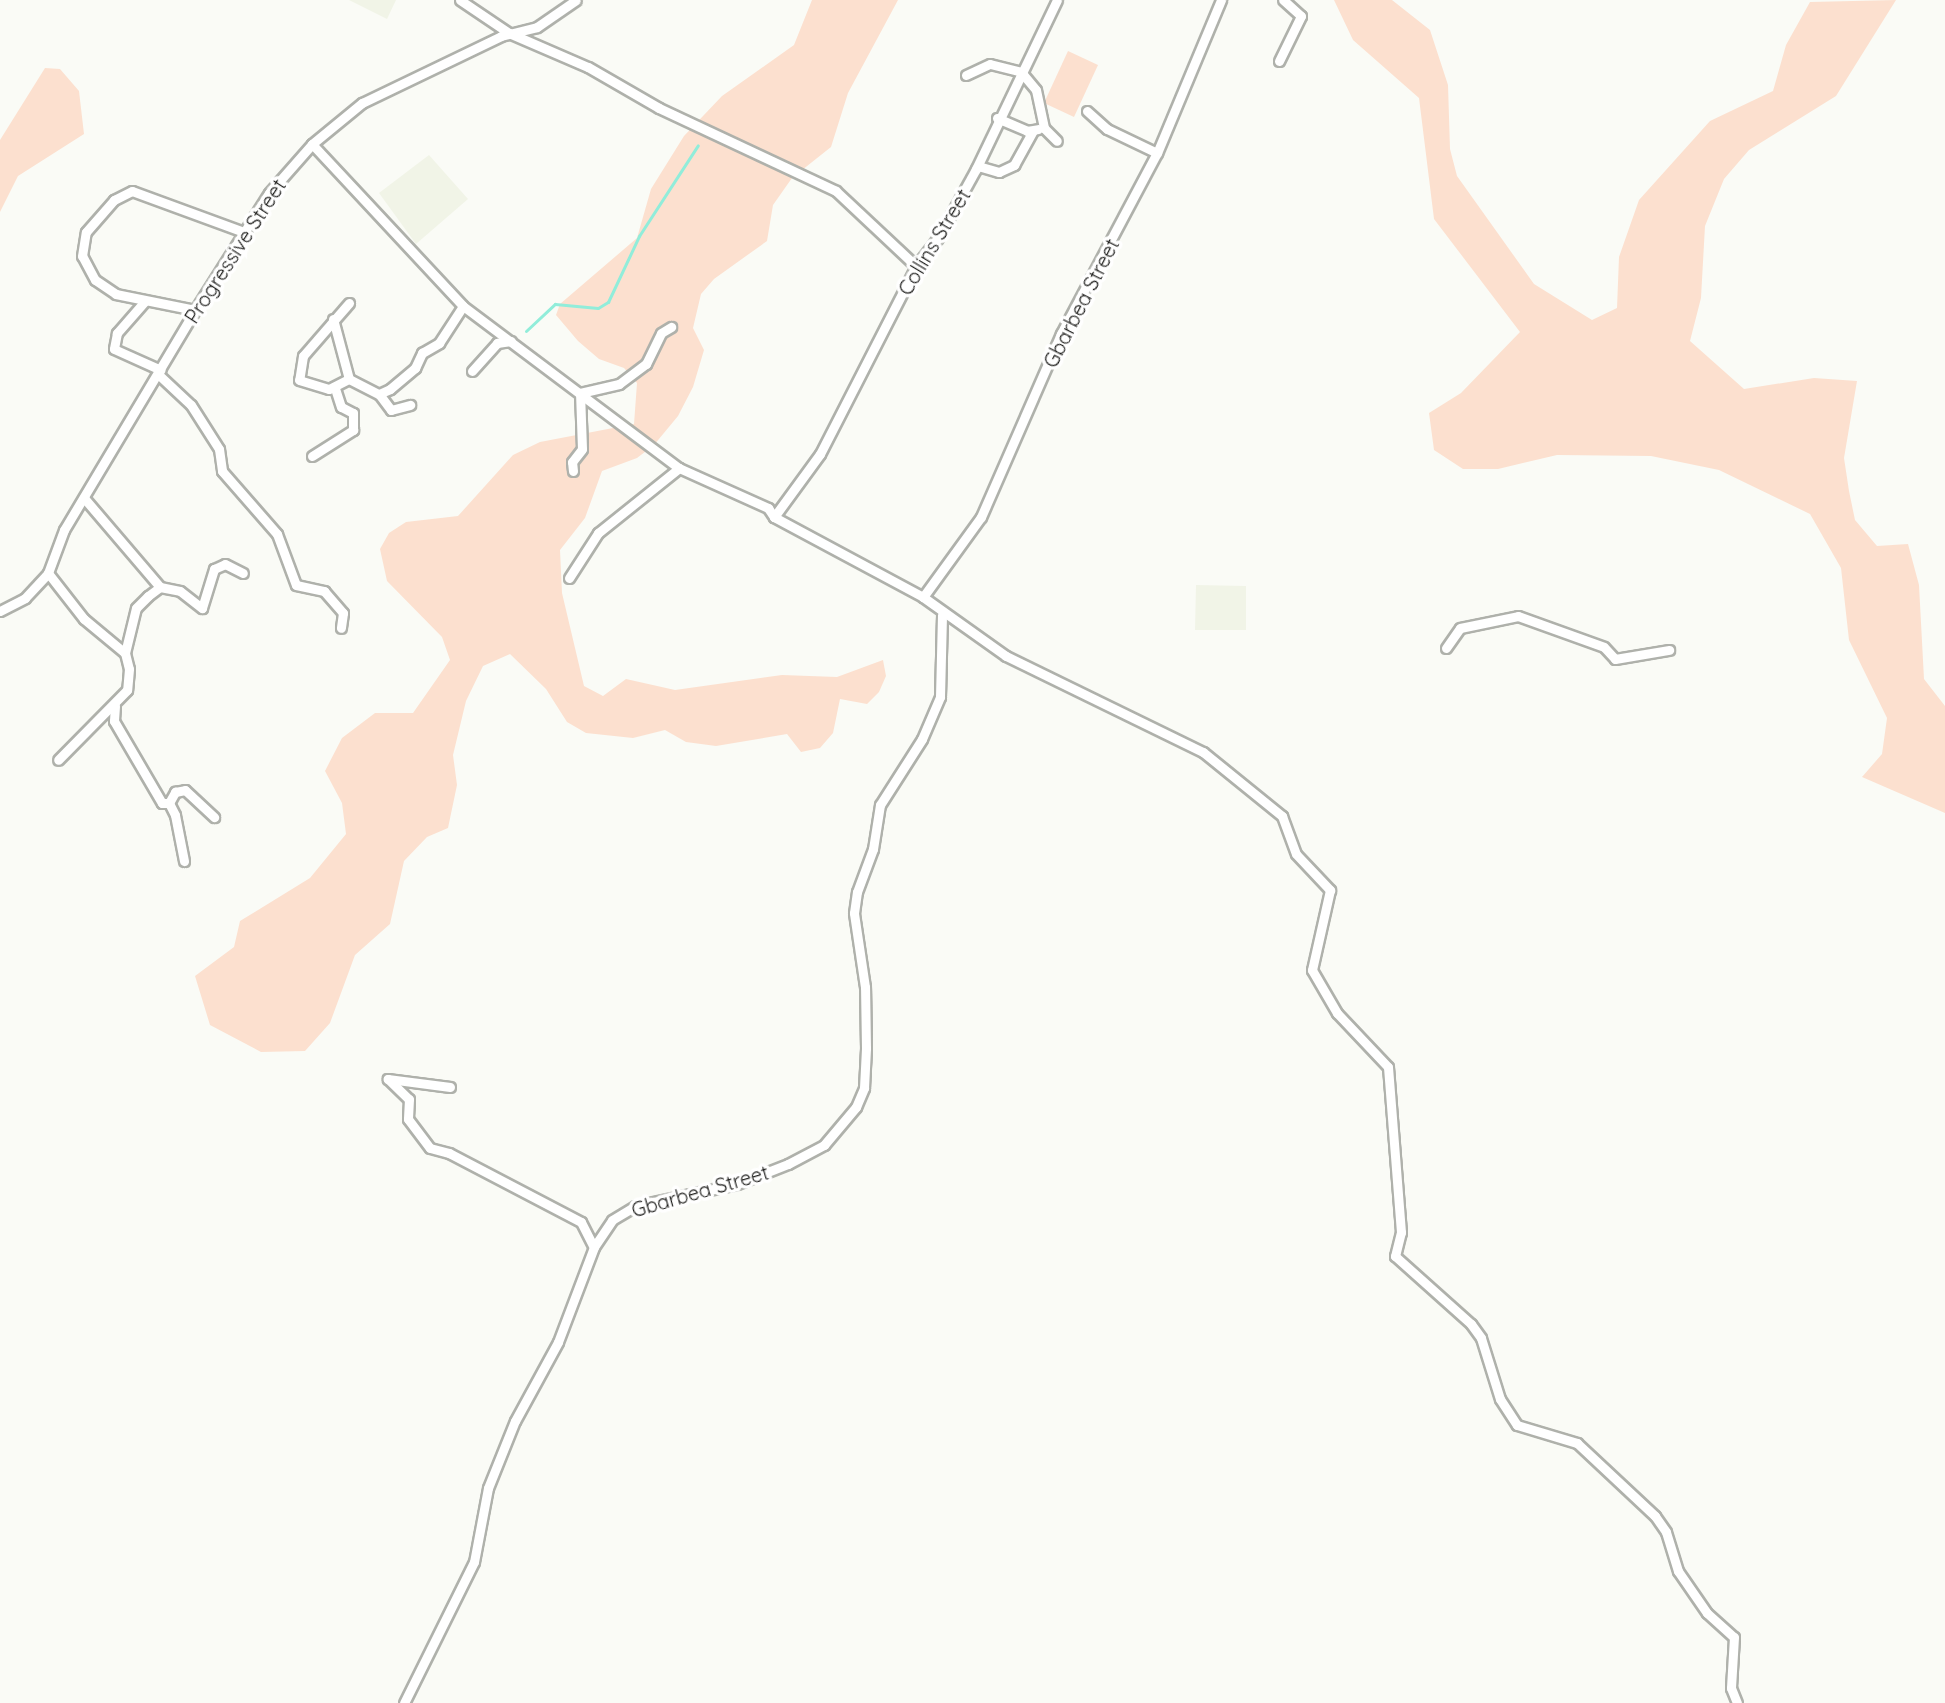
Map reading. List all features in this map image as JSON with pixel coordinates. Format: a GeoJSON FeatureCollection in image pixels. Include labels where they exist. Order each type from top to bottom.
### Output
{"type":"FeatureCollection","features":[{"type":"Feature","properties":{"kind":"street"},"geometry":{"type":"LineString","coordinates":[[460,0],[509,33],[588,67],[659,108],[836,191],[916,266]]}},
{"type":"Feature","properties":{"kind":"street","name":"Progressive Street"},"geometry":{"type":"LineString","coordinates":[[0,611],[25,598],[48,573],[64,530],[195,310],[247,233],[269,193],[312,144],[362,103],[509,33],[537,27],[576,0]]}},
{"type":"Feature","properties":{"kind":"street","name":"Collins Street"},"geometry":{"type":"LineString","coordinates":[[774,517],[820,454],[916,266],[938,238],[978,166],[997,118],[1057,0]]}},
{"type":"Feature","properties":{"kind":"street","name":"Gbarbea Street"},"geometry":{"type":"LineString","coordinates":[[404,1703],[474,1562],[488,1488],[515,1421],[558,1342],[594,1247],[612,1220],[635,1206],[737,1184],[824,1145],[856,1107],[864,1088],[866,1048],[865,987],[854,913],[857,892],[873,849],[880,805],[922,739],[940,697],[945,617],[925,600],[981,517],[1061,334],[1157,153],[1221,0]]}},
{"type":"Feature","properties":{"kind":"street"},"geometry":{"type":"LineString","coordinates":[[1279,61],[1301,16],[1283,0]]}},
{"type":"Feature","properties":{"kind":"street"},"geometry":{"type":"LineString","coordinates":[[966,75],[990,64],[1021,72],[1036,90],[1044,128],[1057,141]]}},
{"type":"Feature","properties":{"kind":"street"},"geometry":{"type":"LineString","coordinates":[[1087,111],[1107,129],[1157,153]]}},
{"type":"Feature","properties":{"kind":"street"},"geometry":{"type":"LineString","coordinates":[[997,118],[1033,131],[1044,128]]}},
{"type":"Feature","properties":{"kind":"street"},"geometry":{"type":"LineString","coordinates":[[978,166],[999,172],[1014,165],[1033,131]]}},
{"type":"Feature","properties":{"kind":"street"},"geometry":{"type":"LineString","coordinates":[[312,144],[463,306],[679,468],[768,508],[774,517],[925,600],[1019,662],[1203,752],[1282,816],[1296,854],[1330,890],[1312,970],[1337,1013],[1388,1067],[1401,1232],[1395,1256],[1461,1311],[1476,1331],[1500,1399],[1517,1425],[1577,1443],[1649,1508],[1666,1532],[1678,1571],[1707,1613],[1734,1637],[1731,1688],[1737,1703]]}},
{"type":"Feature","properties":{"kind":"street"},"geometry":{"type":"LineString","coordinates":[[195,310],[116,294],[95,280],[82,256],[86,232],[114,200],[132,191],[153,196],[247,233]]}},
{"type":"Feature","properties":{"kind":"street"},"geometry":{"type":"LineString","coordinates":[[145,301],[117,333],[114,349],[160,373],[191,405],[219,449],[222,471],[277,534],[296,585],[324,591],[343,613],[341,628]]}},
{"type":"Feature","properties":{"kind":"street"},"geometry":{"type":"LineString","coordinates":[[349,303],[303,356],[299,380],[335,388],[349,379]]}},
{"type":"Feature","properties":{"kind":"street"},"geometry":{"type":"LineString","coordinates":[[379,394],[439,343],[463,306]]}},
{"type":"Feature","properties":{"kind":"street"},"geometry":{"type":"LineString","coordinates":[[333,319],[349,379],[379,394],[391,410],[410,405]]}},
{"type":"Feature","properties":{"kind":"street"},"geometry":{"type":"LineString","coordinates":[[580,393],[619,384],[646,364],[661,333],[671,327]]}},
{"type":"Feature","properties":{"kind":"street"},"geometry":{"type":"LineString","coordinates":[[472,371],[497,343],[511,341]]}},
{"type":"Feature","properties":{"kind":"street"},"geometry":{"type":"LineString","coordinates":[[312,456],[353,430],[353,413],[341,407],[335,388]]}},
{"type":"Feature","properties":{"kind":"street"},"geometry":{"type":"LineString","coordinates":[[573,471],[572,462],[582,449],[580,393]]}},
{"type":"Feature","properties":{"kind":"street"},"geometry":{"type":"LineString","coordinates":[[569,578],[598,533],[679,468]]}},
{"type":"Feature","properties":{"kind":"street"},"geometry":{"type":"LineString","coordinates":[[84,498],[160,587],[180,591],[202,608],[214,569],[225,564],[243,573]]}},
{"type":"Feature","properties":{"kind":"street"},"geometry":{"type":"LineString","coordinates":[[48,573],[84,619],[125,653]]}},
{"type":"Feature","properties":{"kind":"street"},"geometry":{"type":"LineString","coordinates":[[58,760],[115,706],[127,690],[125,653],[136,608],[160,587]]}},
{"type":"Feature","properties":{"kind":"street"},"geometry":{"type":"LineString","coordinates":[[1446,648],[1460,628],[1518,616],[1591,642],[1615,659],[1669,650]]}},
{"type":"Feature","properties":{"kind":"street"},"geometry":{"type":"LineString","coordinates":[[115,706],[114,721],[162,803],[169,803]]}},
{"type":"Feature","properties":{"kind":"street"},"geometry":{"type":"LineString","coordinates":[[184,861],[169,803],[175,792],[185,790],[214,817]]}},
{"type":"Feature","properties":{"kind":"street"},"geometry":{"type":"LineString","coordinates":[[450,1087],[388,1079],[409,1099],[408,1119],[430,1148],[449,1153],[581,1222],[594,1247]]}},
{"type":"Feature","properties":{"kind":"shaded area"},"geometry":{"type":"Polygon","coordinates":[[[349,0],[396,0],[387,19],[349,0]]]}},
{"type":"Feature","properties":{"kind":"shaded area"},"geometry":{"type":"Polygon","coordinates":[[[812,0],[898,0],[848,93],[831,147],[792,178],[773,205],[767,241],[714,279],[701,294],[693,328],[704,350],[693,387],[678,416],[654,445],[637,458],[602,471],[585,518],[560,550],[562,593],[584,686],[603,696],[626,679],[675,690],[782,675],[837,677],[883,660],[886,676],[879,692],[867,704],[840,699],[833,733],[820,748],[801,752],[787,734],[716,746],[686,742],[665,730],[633,738],[586,733],[567,722],[546,689],[510,654],[483,666],[466,701],[453,755],[457,785],[448,828],[427,837],[404,861],[390,924],[355,955],[330,1023],[305,1051],[261,1052],[210,1025],[195,976],[234,947],[240,921],[310,878],[346,834],[342,803],[325,771],[342,738],[375,713],[413,713],[450,660],[442,637],[387,581],[380,549],[389,533],[406,522],[458,516],[513,455],[540,442],[634,424],[637,383],[624,368],[599,359],[578,341],[556,315],[560,304],[637,238],[651,189],[684,136],[722,96],[794,45],[812,0]]]}},
{"type":"Feature","properties":{"kind":"shaded area"},"geometry":{"type":"Polygon","coordinates":[[[1334,0],[1392,0],[1430,30],[1448,85],[1450,149],[1457,176],[1534,284],[1592,320],[1617,308],[1619,257],[1639,200],[1710,121],[1773,91],[1786,45],[1810,2],[1896,0],[1836,96],[1749,150],[1724,179],[1705,226],[1701,298],[1690,341],[1744,389],[1814,378],[1857,381],[1844,458],[1849,491],[1855,520],[1877,546],[1908,544],[1919,585],[1924,679],[1945,706],[1945,813],[1862,777],[1882,754],[1887,718],[1849,640],[1841,568],[1810,514],[1719,470],[1651,456],[1557,455],[1498,469],[1463,469],[1434,450],[1429,413],[1461,393],[1520,332],[1434,219],[1419,98],[1353,40],[1334,0]]]}},
{"type":"Feature","properties":{"kind":"shaded area"},"geometry":{"type":"Polygon","coordinates":[[[1068,51],[1098,65],[1074,117],[1044,103],[1068,51]]]}},
{"type":"Feature","properties":{"kind":"shaded area"},"geometry":{"type":"Polygon","coordinates":[[[45,68],[60,69],[79,91],[84,134],[18,176],[0,212],[0,140],[45,68]]]}},
{"type":"Feature","properties":{"kind":"shaded area"},"geometry":{"type":"Polygon","coordinates":[[[429,155],[468,199],[416,244],[379,193],[429,155]]]}},
{"type":"Feature","properties":{"kind":"shaded area"},"geometry":{"type":"Polygon","coordinates":[[[1196,585],[1246,586],[1246,630],[1195,630],[1196,585]]]}},
{"type":"Feature","properties":{"kind":"waterway"},"geometry":{"type":"LineString","coordinates":[[526,331],[555,304],[598,308],[608,302],[639,236],[698,145]]}}]}
